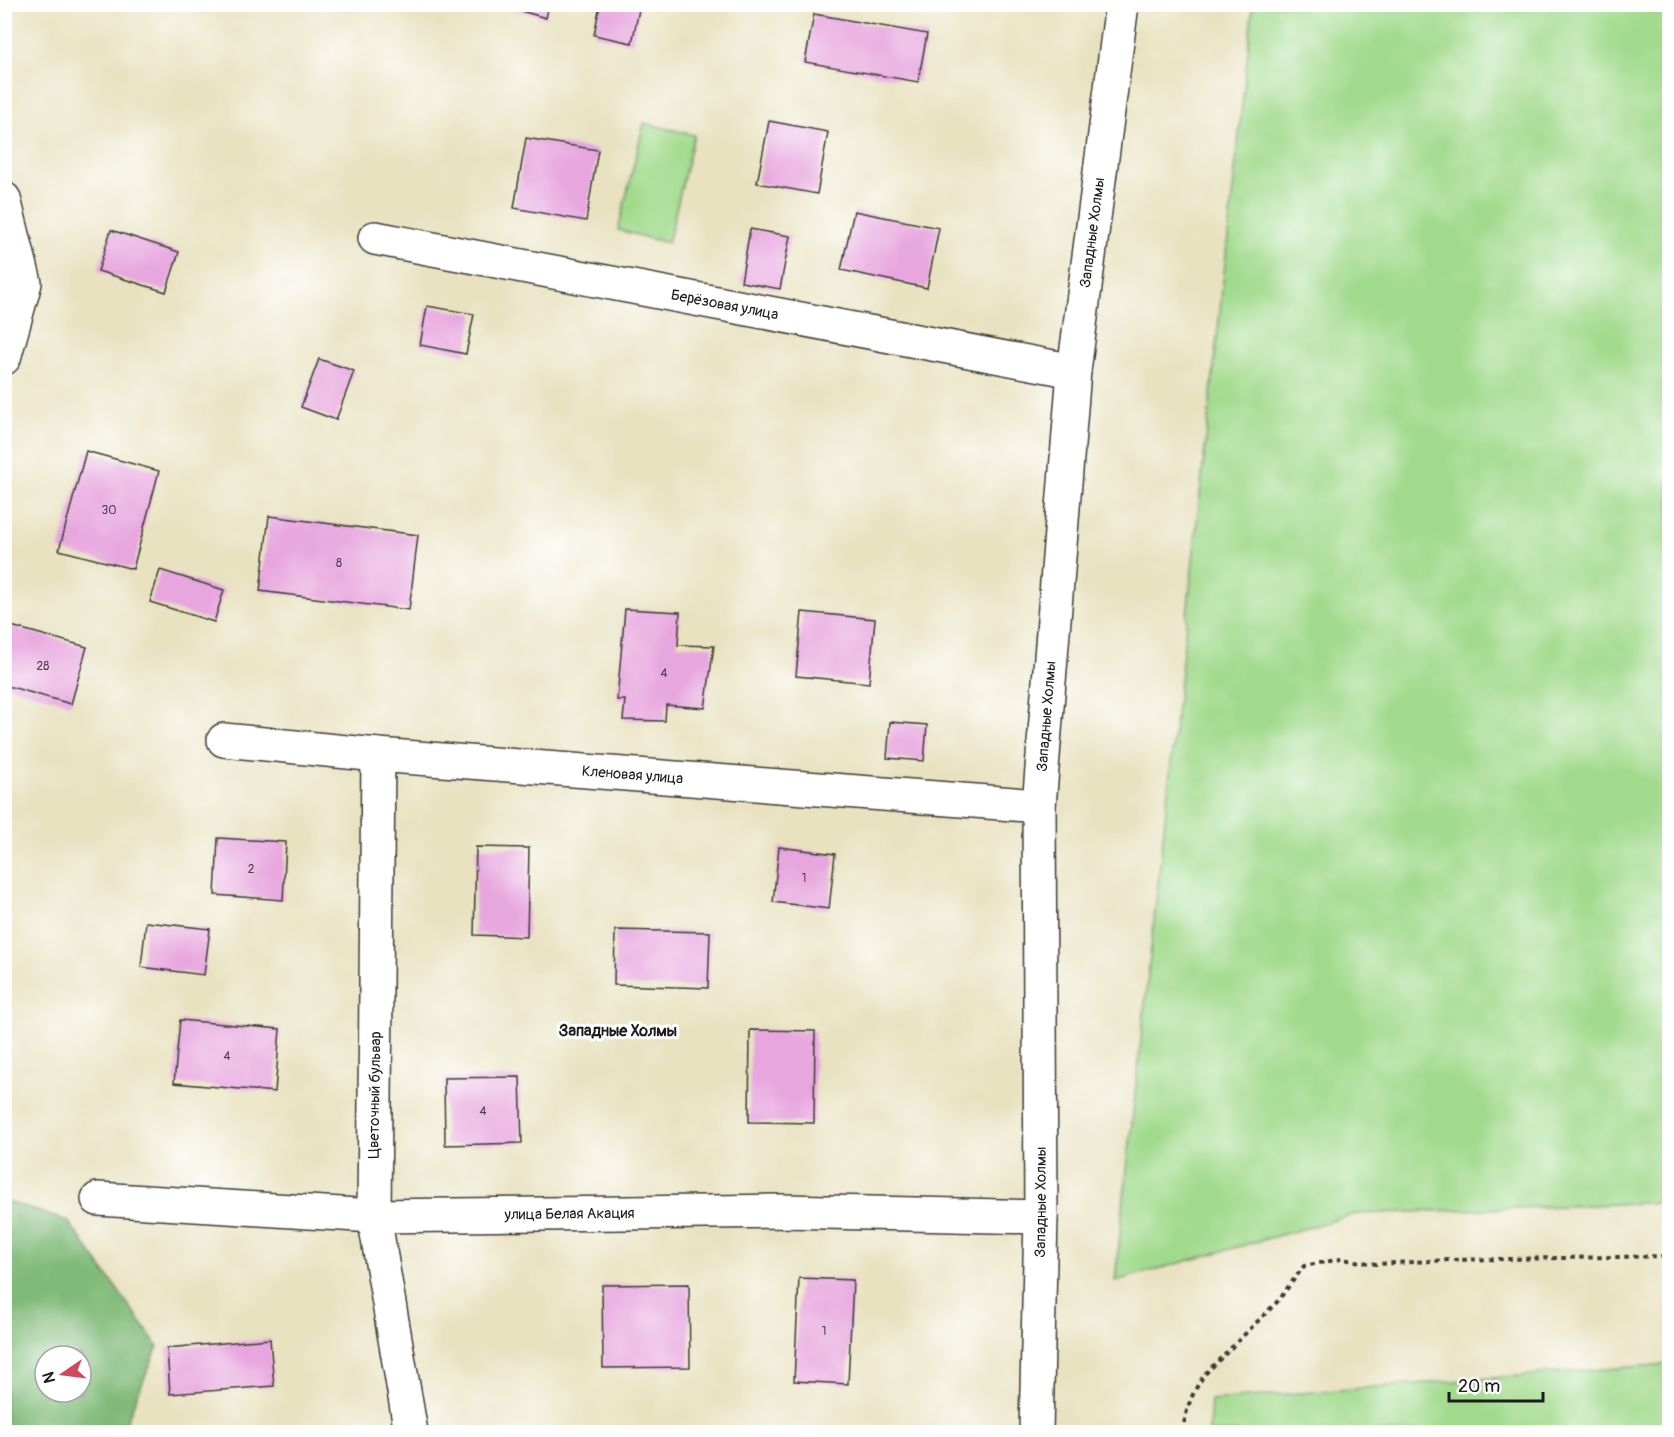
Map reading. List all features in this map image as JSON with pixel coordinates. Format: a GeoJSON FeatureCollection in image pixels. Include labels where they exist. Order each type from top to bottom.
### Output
{"type":"FeatureCollection","features":[{"type":"Feature","properties":{"kind":"street","name":"Западные Холмы"},"geometry":{"type":"LineString","coordinates":[[1036,1432],[1041,1217],[1039,806],[1074,371],[1122,4]]}},
{"type":"Feature","properties":{"kind":"street"},"geometry":{"type":"LineString","coordinates":[[4,199],[26,283],[4,358]]}},
{"type":"Feature","properties":{"kind":"street","name":"Берёзовая улица"},"geometry":{"type":"LineString","coordinates":[[375,238],[1074,371]]}},
{"type":"Feature","properties":{"kind":"street","name":"Кленовая улица"},"geometry":{"type":"LineString","coordinates":[[224,740],[378,755],[1039,806]]}},
{"type":"Feature","properties":{"kind":"street","name":"Цветочный бульвар"},"geometry":{"type":"LineString","coordinates":[[378,755],[374,1216],[411,1432]]}},
{"type":"Feature","properties":{"kind":"street","name":"улица Белая Акация"},"geometry":{"type":"LineString","coordinates":[[98,1199],[374,1216],[783,1211],[1041,1217]]}},
{"type":"Feature","properties":{"kind":"path"},"geometry":{"type":"LineString","coordinates":[[1183,1432],[1185,1413],[1205,1374],[1277,1302],[1304,1266],[1341,1259],[1376,1264],[1450,1260],[1670,1256]]}},
{"type":"Feature","properties":{"kind":"green space"},"geometry":{"type":"Polygon","coordinates":[[[1253,5],[1669,5],[1669,1202],[1356,1214],[1115,1281],[1253,5]]]}},
{"type":"Feature","properties":{"kind":"green space"},"geometry":{"type":"Polygon","coordinates":[[[644,123],[694,135],[668,243],[618,230],[644,123]]]}},
{"type":"Feature","properties":{"kind":"green space"},"geometry":{"type":"Polygon","coordinates":[[[5,1201],[68,1221],[158,1346],[122,1432],[5,1432],[5,1201]]]}},
{"type":"Feature","properties":{"kind":"green space"},"geometry":{"type":"Polygon","coordinates":[[[1669,1364],[1669,1432],[1209,1432],[1211,1400],[1669,1364]]]}},
{"type":"Feature","properties":{"kind":"building"},"geometry":{"type":"Polygon","coordinates":[[[496,4],[549,4],[546,18],[496,4]]]}},
{"type":"Feature","properties":{"kind":"building"},"geometry":{"type":"Polygon","coordinates":[[[600,5],[640,5],[632,43],[594,35],[600,5]]]}},
{"type":"Feature","properties":{"kind":"building"},"geometry":{"type":"Polygon","coordinates":[[[814,14],[927,34],[918,82],[805,62],[814,14]]]}},
{"type":"Feature","properties":{"kind":"building"},"geometry":{"type":"Polygon","coordinates":[[[769,121],[828,132],[817,194],[757,183],[769,121]]]}},
{"type":"Feature","properties":{"kind":"building"},"geometry":{"type":"Polygon","coordinates":[[[526,138],[598,150],[586,221],[514,208],[526,138]]]}},
{"type":"Feature","properties":{"kind":"building"},"geometry":{"type":"Polygon","coordinates":[[[854,211],[939,228],[927,288],[841,270],[854,211]]]}},
{"type":"Feature","properties":{"kind":"building"},"geometry":{"type":"Polygon","coordinates":[[[750,229],[790,236],[780,289],[741,282],[750,229]]]}},
{"type":"Feature","properties":{"kind":"building"},"geometry":{"type":"Polygon","coordinates":[[[111,230],[179,252],[166,292],[98,271],[111,230]]]}},
{"type":"Feature","properties":{"kind":"building"},"geometry":{"type":"Polygon","coordinates":[[[427,306],[474,314],[466,354],[420,345],[427,306]]]}},
{"type":"Feature","properties":{"kind":"building"},"geometry":{"type":"Polygon","coordinates":[[[319,359],[354,371],[336,420],[301,407],[319,359]]]}},
{"type":"Feature","properties":{"kind":"building"},"geometry":{"type":"Polygon","coordinates":[[[86,451],[159,471],[133,569],[59,550],[86,451]]]}},
{"type":"Feature","properties":{"kind":"building"},"geometry":{"type":"Polygon","coordinates":[[[269,516],[418,535],[409,610],[260,591],[269,516]]]}},
{"type":"Feature","properties":{"kind":"building"},"geometry":{"type":"Polygon","coordinates":[[[160,570],[224,590],[214,622],[150,602],[160,570]]]}},
{"type":"Feature","properties":{"kind":"building"},"geometry":{"type":"Polygon","coordinates":[[[625,609],[680,612],[678,645],[714,646],[705,708],[666,705],[665,721],[623,720],[625,700],[617,700],[625,609]]]}},
{"type":"Feature","properties":{"kind":"building"},"geometry":{"type":"Polygon","coordinates":[[[802,612],[875,619],[869,683],[796,676],[802,612]]]}},
{"type":"Feature","properties":{"kind":"building"},"geometry":{"type":"Polygon","coordinates":[[[4,624],[87,647],[71,704],[4,685],[4,624]]]}},
{"type":"Feature","properties":{"kind":"building"},"geometry":{"type":"Polygon","coordinates":[[[890,722],[927,725],[924,761],[887,758],[890,722]]]}},
{"type":"Feature","properties":{"kind":"building"},"geometry":{"type":"Polygon","coordinates":[[[218,838],[286,842],[283,900],[215,895],[218,838]]]}},
{"type":"Feature","properties":{"kind":"building"},"geometry":{"type":"Polygon","coordinates":[[[476,847],[529,848],[527,937],[474,935],[476,847]]]}},
{"type":"Feature","properties":{"kind":"building"},"geometry":{"type":"Polygon","coordinates":[[[779,847],[835,854],[829,909],[773,902],[779,847]]]}},
{"type":"Feature","properties":{"kind":"building"},"geometry":{"type":"Polygon","coordinates":[[[146,922],[210,929],[204,975],[141,967],[146,922]]]}},
{"type":"Feature","properties":{"kind":"building"},"geometry":{"type":"Polygon","coordinates":[[[615,930],[710,932],[708,988],[614,985],[615,930]]]}},
{"type":"Feature","properties":{"kind":"building"},"geometry":{"type":"Polygon","coordinates":[[[180,1020],[280,1029],[275,1092],[174,1083],[180,1020]]]}},
{"type":"Feature","properties":{"kind":"building"},"geometry":{"type":"Polygon","coordinates":[[[750,1030],[815,1031],[814,1123],[749,1122],[750,1030]]]}},
{"type":"Feature","properties":{"kind":"building"},"geometry":{"type":"Polygon","coordinates":[[[520,1077],[522,1143],[445,1145],[444,1078],[520,1077]]]}},
{"type":"Feature","properties":{"kind":"building"},"geometry":{"type":"Polygon","coordinates":[[[799,1278],[853,1280],[848,1384],[794,1381],[799,1278]]]}},
{"type":"Feature","properties":{"kind":"building"},"geometry":{"type":"Polygon","coordinates":[[[689,1284],[690,1367],[603,1368],[602,1285],[689,1284]]]}},
{"type":"Feature","properties":{"kind":"building"},"geometry":{"type":"Polygon","coordinates":[[[270,1339],[274,1386],[170,1394],[167,1348],[270,1339]]]}},
{"type":"Feature","properties":{"kind":"building"},"geometry":{"type":"Polygon","coordinates":[[[343,1428],[344,1432],[322,1431],[343,1428]]]}},
{"type":"Feature","properties":{"kind":"district","name":"Западные Холмы"},"geometry":{"type":"Point","coordinates":[618,1031]}}]}
